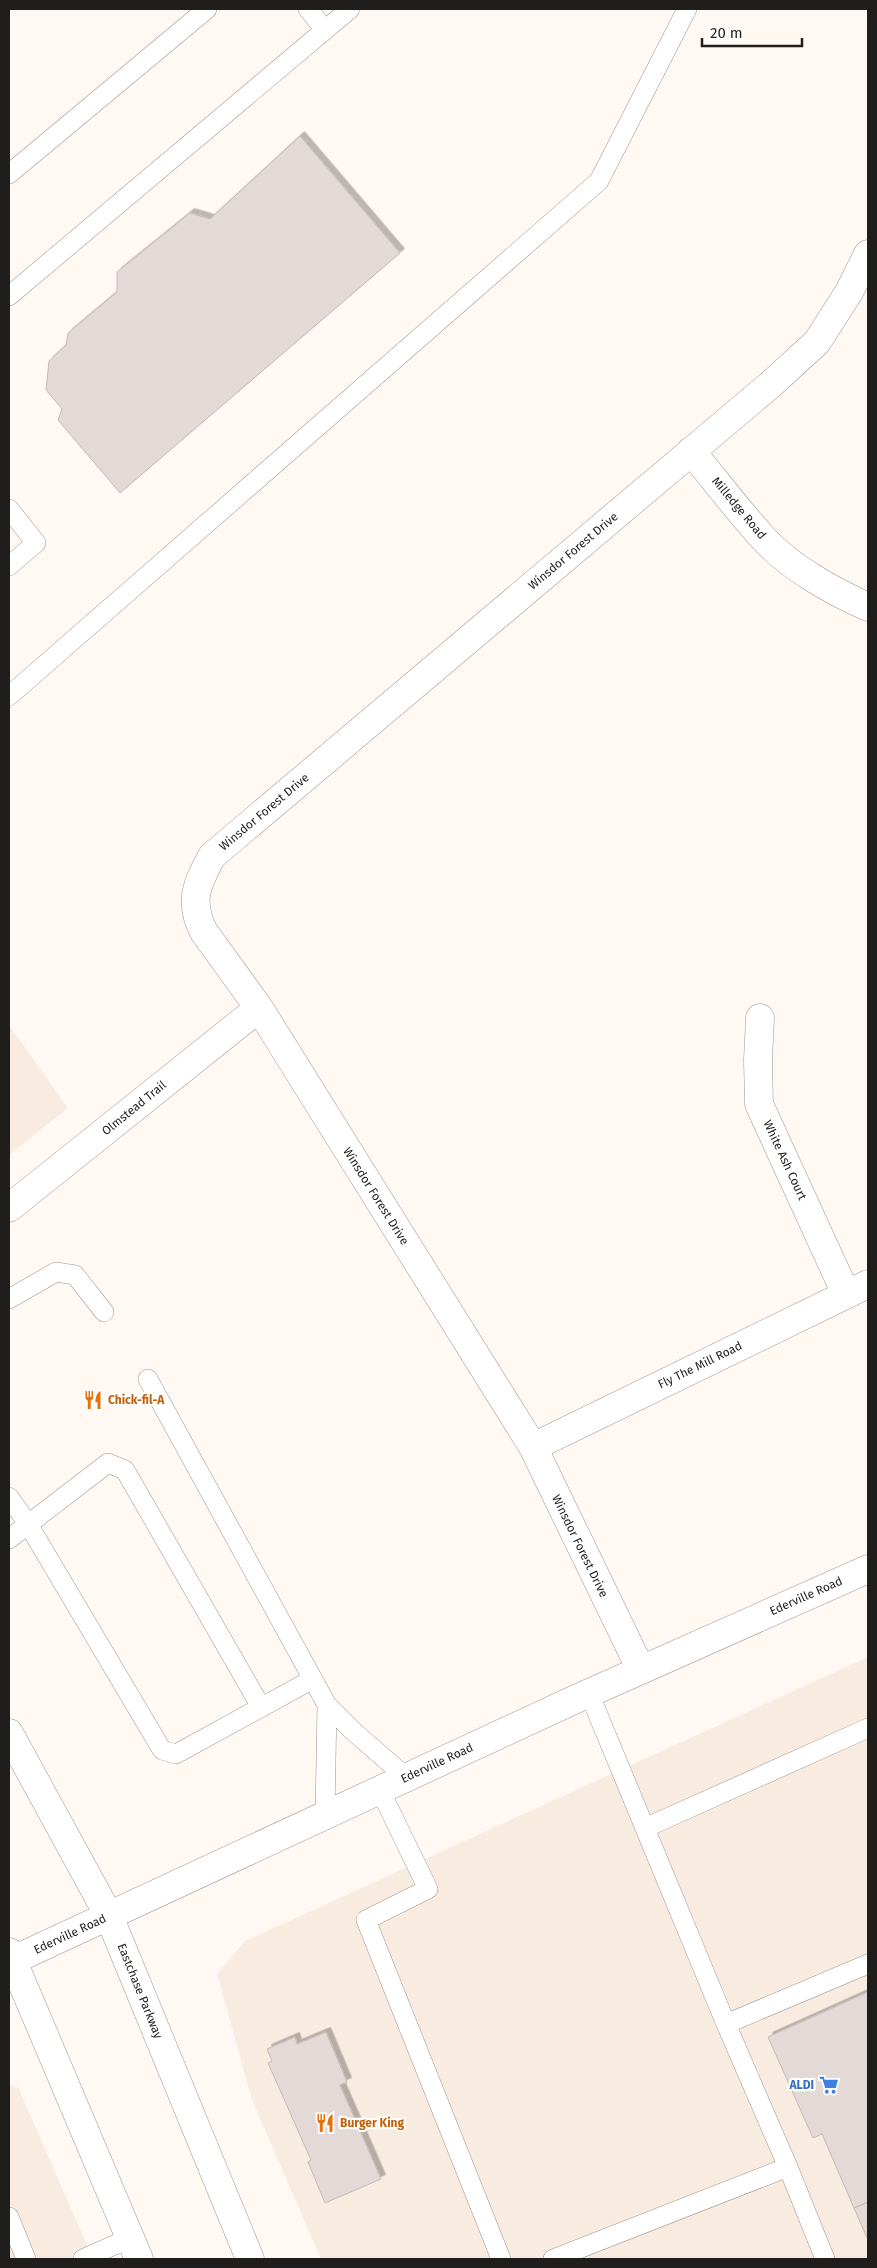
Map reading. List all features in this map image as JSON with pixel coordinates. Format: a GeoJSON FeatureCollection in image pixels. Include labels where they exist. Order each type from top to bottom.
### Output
{"type":"FeatureCollection","features":[{"type":"Feature","properties":{"kind":"street","name":"Winsdor Forest Drive"},"geometry":{"type":"LineString","coordinates":[[641,1670],[532,1447],[260,1008],[198,920],[194,902],[199,880],[212,856],[770,385],[816,342],[849,292],[868,254]]}},
{"type":"Feature","properties":{"kind":"street","name":"Milledge Road"},"geometry":{"type":"LineString","coordinates":[[692,451],[766,542],[805,573],[847,598],[868,607]]}},
{"type":"Feature","properties":{"kind":"street","name":"Olmstead Trail"},"geometry":{"type":"LineString","coordinates":[[9,1208],[260,1008]]}},
{"type":"Feature","properties":{"kind":"street","name":"White Ash Court"},"geometry":{"type":"LineString","coordinates":[[760,1018],[758,1060],[759,1104],[857,1289]]}},
{"type":"Feature","properties":{"kind":"street","name":"Fly The Mill Road"},"geometry":{"type":"LineString","coordinates":[[532,1447],[857,1289]]}},
{"type":"Feature","properties":{"kind":"street","name":"Ederville Road"},"geometry":{"type":"LineString","coordinates":[[10,1958],[109,1916],[589,1693],[868,1569]]}},
{"type":"Feature","properties":{"kind":"street","name":"Eastchase Parkway"},"geometry":{"type":"LineString","coordinates":[[9,1733],[109,1916],[250,2259]]}},
{"type":"Feature","properties":{"kind":"street"},"geometry":{"type":"LineString","coordinates":[[10,1958],[135,2248]]}},
{"type":"Feature","properties":{"kind":"lane"},"geometry":{"type":"LineString","coordinates":[[9,174],[207,9]]}},
{"type":"Feature","properties":{"kind":"lane"},"geometry":{"type":"LineString","coordinates":[[308,9],[325,30]]}},
{"type":"Feature","properties":{"kind":"lane"},"geometry":{"type":"LineString","coordinates":[[9,296],[350,9]]}},
{"type":"Feature","properties":{"kind":"lane"},"geometry":{"type":"LineString","coordinates":[[9,696],[599,181],[687,9]]}},
{"type":"Feature","properties":{"kind":"lane"},"geometry":{"type":"LineString","coordinates":[[9,509],[36,542],[9,566]]}},
{"type":"Feature","properties":{"kind":"lane"},"geometry":{"type":"LineString","coordinates":[[9,1299],[56,1272],[75,1275],[104,1312]]}},
{"type":"Feature","properties":{"kind":"lane"},"geometry":{"type":"LineString","coordinates":[[148,1379],[326,1705],[353,1732],[407,1778]]}},
{"type":"Feature","properties":{"kind":"lane"},"geometry":{"type":"LineString","coordinates":[[9,1539],[108,1463],[124,1470],[261,1707]]}},
{"type":"Feature","properties":{"kind":"lane"},"geometry":{"type":"LineString","coordinates":[[9,1498],[28,1524],[162,1750],[176,1754],[313,1679]]}},
{"type":"Feature","properties":{"kind":"lane"},"geometry":{"type":"LineString","coordinates":[[589,1693],[825,2259]]}},
{"type":"Feature","properties":{"kind":"lane"},"geometry":{"type":"LineString","coordinates":[[325,1815],[326,1705]]}},
{"type":"Feature","properties":{"kind":"lane"},"geometry":{"type":"LineString","coordinates":[[645,1828],[868,1728]]}},
{"type":"Feature","properties":{"kind":"lane"},"geometry":{"type":"LineString","coordinates":[[380,1790],[428,1889],[366,1920],[501,2259]]}},
{"type":"Feature","properties":{"kind":"lane"},"geometry":{"type":"LineString","coordinates":[[726,2024],[868,1964]]}},
{"type":"Feature","properties":{"kind":"lane"},"geometry":{"type":"LineString","coordinates":[[553,2259],[788,2167]]}},
{"type":"Feature","properties":{"kind":"lane"},"geometry":{"type":"LineString","coordinates":[[9,2218],[26,2259]]}},
{"type":"Feature","properties":{"kind":"lane"},"geometry":{"type":"LineString","coordinates":[[83,2259],[135,2248]]}},
{"type":"Feature","properties":{"kind":"shaded area"},"geometry":{"type":"Polygon","coordinates":[[[9,1025],[68,1108],[9,1155],[9,1025]]]}},
{"type":"Feature","properties":{"kind":"shaded area"},"geometry":{"type":"Polygon","coordinates":[[[868,1657],[868,2259],[321,2259],[252,2100],[217,1974],[245,1941],[868,1657]]]}},
{"type":"Feature","properties":{"kind":"shaded area"},"geometry":{"type":"Polygon","coordinates":[[[9,2085],[18,2087],[93,2259],[9,2259],[9,2085]]]}},
{"type":"Feature","properties":{"kind":"building"},"geometry":{"type":"Polygon","coordinates":[[[300,136],[400,253],[120,493],[58,420],[62,409],[46,390],[49,361],[66,345],[68,333],[117,292],[117,272],[190,213],[210,219],[300,136]]]}},
{"type":"Feature","properties":{"kind":"building","name":"ALDI"},"geometry":{"type":"Polygon","coordinates":[[[868,1992],[868,2202],[854,2208],[822,2134],[813,2138],[768,2037],[868,1992]]]}},
{"type":"Feature","properties":{"kind":"building","name":"Burger King"},"geometry":{"type":"Polygon","coordinates":[[[326,2032],[347,2082],[340,2085],[381,2179],[325,2203],[308,2162],[311,2160],[268,2063],[272,2061],[267,2049],[295,2037],[297,2044],[326,2032]]]}},
{"type":"Feature","properties":{"kind":"building"},"geometry":{"type":"Polygon","coordinates":[[[868,2202],[868,2240],[854,2208],[868,2202]]]}},
{"type":"Feature","properties":{"kind":"place","name":"Chick-fil-A"},"geometry":{"type":"Point","coordinates":[93,1400]}},
{"type":"Feature","properties":{"kind":"place","name":"ALDI"},"geometry":{"type":"Point","coordinates":[829,2085]}},
{"type":"Feature","properties":{"kind":"place","name":"Burger King"},"geometry":{"type":"Point","coordinates":[325,2123]}}]}
